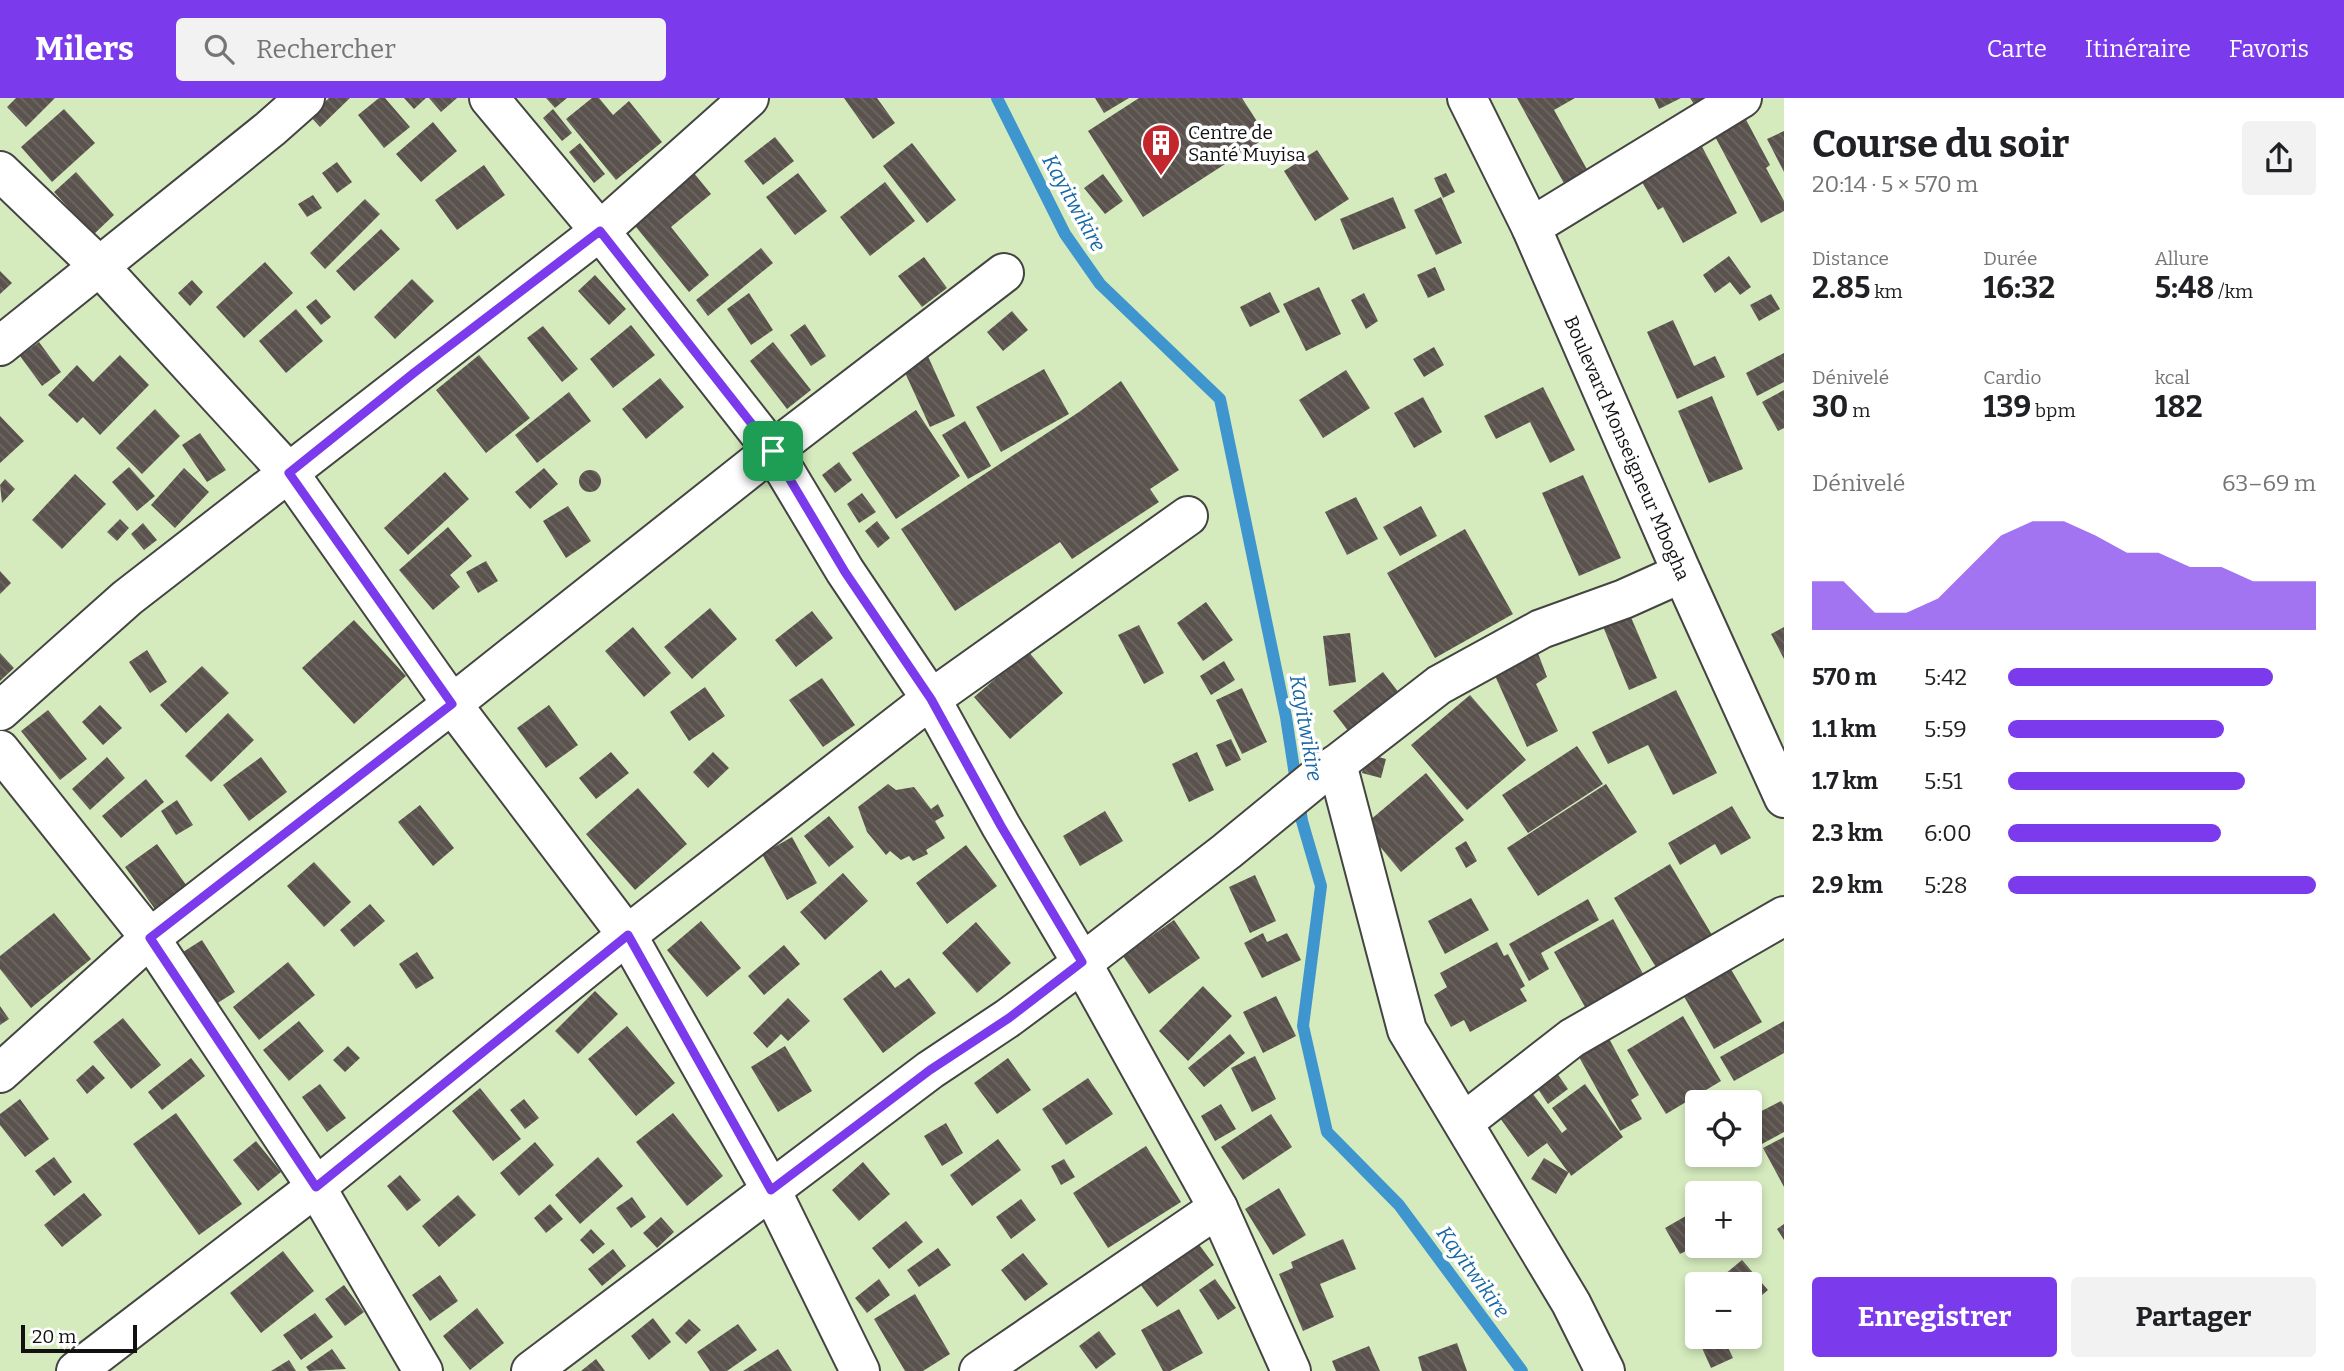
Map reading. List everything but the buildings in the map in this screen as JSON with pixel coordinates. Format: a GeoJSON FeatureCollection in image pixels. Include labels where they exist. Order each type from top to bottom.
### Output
{"type":"FeatureCollection","features":[{"type":"Feature","properties":{"kind":"street"},"geometry":{"type":"LineString","coordinates":[[0,346],[305,98]]}},
{"type":"Feature","properties":{"kind":"street"},"geometry":{"type":"LineString","coordinates":[[489,98],[600,231],[773,451],[845,572],[931,699],[1001,826],[1082,962],[1218,1208],[1291,1371]]}},
{"type":"Feature","properties":{"kind":"street"},"geometry":{"type":"LineString","coordinates":[[0,711],[127,598],[600,231],[748,98]]}},
{"type":"Feature","properties":{"kind":"street","name":"Boulevard Monseigneur Mbogha"},"geometry":{"type":"LineString","coordinates":[[1467,98],[1531,227],[1682,573],[1784,798]]}},
{"type":"Feature","properties":{"kind":"street"},"geometry":{"type":"LineString","coordinates":[[1531,227],[1742,98]]}},
{"type":"Feature","properties":{"kind":"street"},"geometry":{"type":"LineString","coordinates":[[0,171],[98,265],[289,473],[452,704],[628,935],[771,1190],[860,1371]]}},
{"type":"Feature","properties":{"kind":"street"},"geometry":{"type":"LineString","coordinates":[[0,1073],[150,938],[1004,273]]}},
{"type":"Feature","properties":{"kind":"street"},"geometry":{"type":"LineString","coordinates":[[76,1371],[316,1187],[628,935],[931,699],[1188,516]]}},
{"type":"Feature","properties":{"kind":"street"},"geometry":{"type":"LineString","coordinates":[[531,1371],[930,1070],[1009,1018],[1439,685],[1541,629],[1624,599],[1682,573]]}},
{"type":"Feature","properties":{"kind":"street"},"geometry":{"type":"LineString","coordinates":[[0,750],[150,938],[316,1187],[423,1371]]}},
{"type":"Feature","properties":{"kind":"street"},"geometry":{"type":"LineString","coordinates":[[1330,768],[1407,1030],[1571,1303],[1605,1371]]}},
{"type":"Feature","properties":{"kind":"street"},"geometry":{"type":"LineString","coordinates":[[1464,1122],[1572,1038],[1784,916]]}},
{"type":"Feature","properties":{"kind":"street"},"geometry":{"type":"LineString","coordinates":[[979,1371],[1218,1208]]}},
{"type":"Feature","properties":{"kind":"green space"},"geometry":{"type":"Polygon","coordinates":[[[0,98],[1784,98],[1784,1371],[0,1371],[0,98]]]}},
{"type":"Feature","properties":{"kind":"waterway","name":"Kayitwikire"},"geometry":{"type":"LineString","coordinates":[[997,98],[1065,234],[1100,284],[1220,399],[1286,717],[1302,821],[1321,886],[1303,1026],[1327,1132],[1399,1205],[1522,1371]]}},
{"type":"Feature","properties":{"kind":"place","name":"Centre de Santé Muyisa"},"geometry":{"type":"Point","coordinates":[1161,177]}},
{"type":"Feature","properties":{"kind":"route"},"geometry":{"type":"LineString","coordinates":[[600,231],[773,451],[845,572],[931,699],[1001,826],[1082,962],[1009,1018],[930,1070],[771,1190],[628,935],[316,1187],[150,938],[452,704],[289,473],[415,372],[600,231]]}}]}
